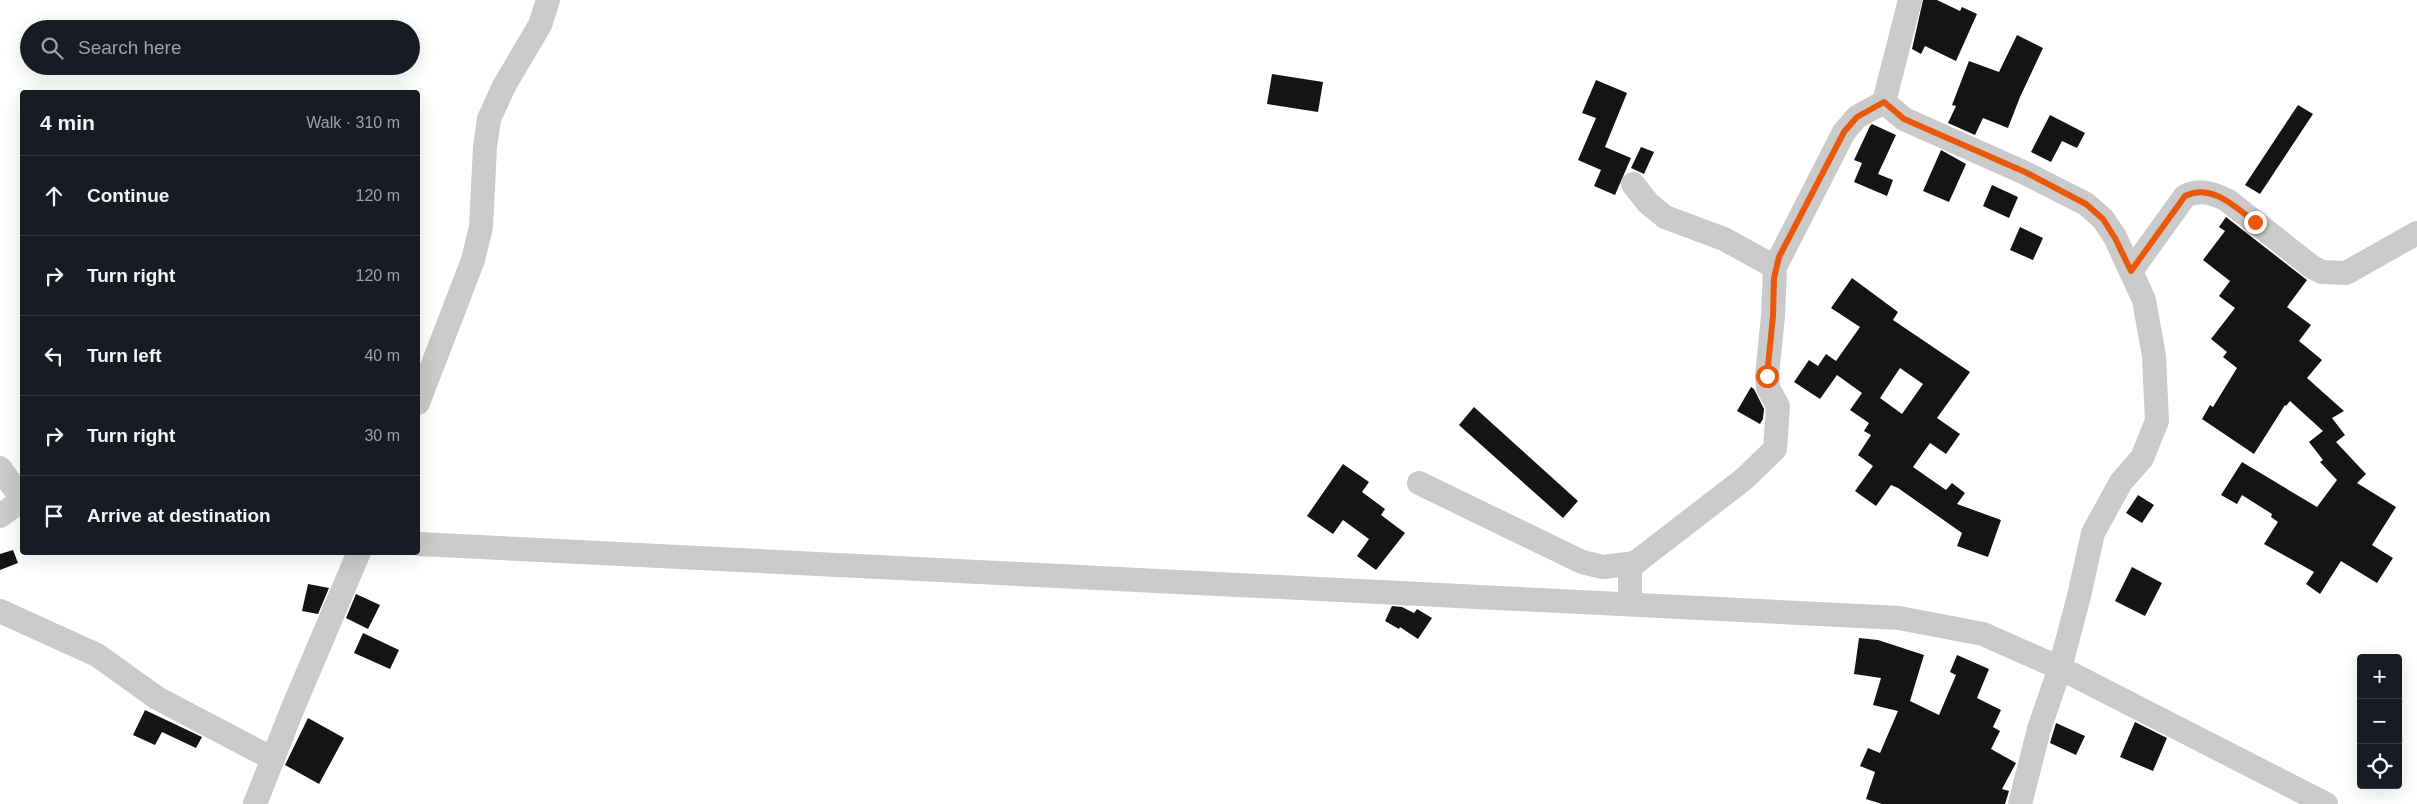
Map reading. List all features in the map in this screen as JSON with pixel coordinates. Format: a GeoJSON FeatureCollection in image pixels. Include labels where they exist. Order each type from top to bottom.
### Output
{"type":"FeatureCollection","features":[{"type":"Feature","properties":{"kind":"street"},"geometry":{"type":"LineString","coordinates":[[420,398],[473,260],[481,227],[485,147],[489,119],[504,86],[540,25],[548,0]]}},
{"type":"Feature","properties":{"kind":"street"},"geometry":{"type":"LineString","coordinates":[[1630,603],[1630,570],[1635,563],[1744,479],[1775,449],[1778,410],[1768,388],[1767,376],[1773,316],[1775,267],[1844,132],[1857,117],[1884,102],[1910,0]]}},
{"type":"Feature","properties":{"kind":"street"},"geometry":{"type":"LineString","coordinates":[[1884,102],[1904,119],[2025,172],[2086,204],[2103,219],[2115,238],[2144,300],[2154,356],[2157,421],[2142,458],[2121,482],[2093,533],[2080,596],[2060,668],[2039,729],[2020,804]]}},
{"type":"Feature","properties":{"kind":"street"},"geometry":{"type":"LineString","coordinates":[[1634,184],[1648,203],[1665,217],[1724,239],[1775,267]]}},
{"type":"Feature","properties":{"kind":"street"},"geometry":{"type":"LineString","coordinates":[[2131,271],[2185,196],[2193,192],[2214,194],[2227,200],[2312,267],[2322,272],[2346,273],[2417,233]]}},
{"type":"Feature","properties":{"kind":"street"},"geometry":{"type":"LineString","coordinates":[[0,468],[20,497]]}},
{"type":"Feature","properties":{"kind":"street"},"geometry":{"type":"LineString","coordinates":[[1419,483],[1582,562],[1603,567],[1635,563]]}},
{"type":"Feature","properties":{"kind":"street"},"geometry":{"type":"LineString","coordinates":[[0,516],[20,501]]}},
{"type":"Feature","properties":{"kind":"street"},"geometry":{"type":"LineString","coordinates":[[420,544],[1630,603],[1899,618],[1983,634],[2060,668],[2326,804]]}},
{"type":"Feature","properties":{"kind":"street"},"geometry":{"type":"LineString","coordinates":[[255,804],[358,555]]}},
{"type":"Feature","properties":{"kind":"street"},"geometry":{"type":"LineString","coordinates":[[0,610],[97,654],[156,698],[273,759]]}},
{"type":"Feature","properties":{"kind":"building"},"geometry":{"type":"Polygon","coordinates":[[[1923,0],[1937,0],[1960,11],[1962,7],[1977,14],[1956,61],[1925,46],[1921,54],[1912,49],[1923,0]]]}},
{"type":"Feature","properties":{"kind":"building"},"geometry":{"type":"Polygon","coordinates":[[[2017,35],[2043,48],[2008,128],[1983,118],[1975,135],[1948,123],[1956,106],[1952,105],[1969,61],[1999,72],[2017,35]]]}},
{"type":"Feature","properties":{"kind":"building"},"geometry":{"type":"Polygon","coordinates":[[[1272,74],[1323,82],[1318,112],[1267,104],[1272,74]]]}},
{"type":"Feature","properties":{"kind":"building"},"geometry":{"type":"Polygon","coordinates":[[[1596,80],[1627,93],[1605,147],[1631,158],[1615,195],[1594,186],[1601,170],[1578,160],[1596,118],[1582,113],[1596,80]]]}},
{"type":"Feature","properties":{"kind":"building"},"geometry":{"type":"Polygon","coordinates":[[[2298,105],[2313,114],[2260,194],[2245,185],[2298,105]]]}},
{"type":"Feature","properties":{"kind":"building"},"geometry":{"type":"Polygon","coordinates":[[[2050,115],[2085,133],[2077,148],[2062,141],[2051,162],[2031,152],[2050,115]]]}},
{"type":"Feature","properties":{"kind":"building"},"geometry":{"type":"Polygon","coordinates":[[[1872,124],[1896,135],[1878,174],[1893,180],[1887,196],[1854,182],[1862,163],[1854,160],[1872,124]]]}},
{"type":"Feature","properties":{"kind":"building"},"geometry":{"type":"Polygon","coordinates":[[[1641,147],[1654,152],[1644,174],[1631,168],[1641,147]]]}},
{"type":"Feature","properties":{"kind":"building"},"geometry":{"type":"Polygon","coordinates":[[[1941,150],[1966,164],[1949,202],[1923,191],[1941,150]]]}},
{"type":"Feature","properties":{"kind":"building"},"geometry":{"type":"Polygon","coordinates":[[[1992,185],[2018,197],[2009,218],[1983,206],[1992,185]]]}},
{"type":"Feature","properties":{"kind":"building"},"geometry":{"type":"Polygon","coordinates":[[[2226,217],[2307,280],[2287,307],[2311,325],[2299,341],[2322,360],[2307,378],[2344,411],[2332,418],[2345,435],[2336,442],[2366,474],[2357,483],[2396,507],[2372,545],[2393,558],[2377,583],[2341,561],[2320,594],[2306,584],[2314,572],[2264,544],[2278,522],[2271,517],[2272,514],[2242,495],[2237,504],[2221,495],[2242,462],[2317,507],[2337,480],[2320,462],[2323,460],[2309,442],[2323,431],[2290,401],[2285,405],[2254,454],[2202,419],[2210,405],[2213,407],[2237,368],[2223,357],[2227,352],[2211,339],[2235,308],[2219,296],[2230,281],[2203,260],[2225,231],[2219,227],[2226,217]]]}},
{"type":"Feature","properties":{"kind":"building"},"geometry":{"type":"Polygon","coordinates":[[[2020,227],[2043,238],[2033,260],[2010,250],[2020,227]]]}},
{"type":"Feature","properties":{"kind":"building"},"geometry":{"type":"Polygon","coordinates":[[[1852,278],[1898,312],[1893,320],[1970,372],[1937,418],[1960,434],[1946,454],[1930,443],[1913,467],[1946,490],[1952,483],[1965,493],[1957,504],[2001,520],[1988,557],[1957,546],[1962,533],[1898,488],[1891,485],[1876,506],[1855,491],[1873,466],[1858,455],[1871,435],[1864,431],[1869,423],[1850,410],[1862,393],[1837,375],[1820,399],[1794,382],[1809,360],[1818,366],[1826,354],[1836,361],[1860,327],[1831,308],[1852,278]],[[1900,368],[1880,398],[1902,414],[1923,384],[1900,368]]]}},
{"type":"Feature","properties":{"kind":"building"},"geometry":{"type":"Polygon","coordinates":[[[1751,387],[1754,389],[1764,409],[1763,419],[1760,424],[1737,411],[1751,387]]]}},
{"type":"Feature","properties":{"kind":"building"},"geometry":{"type":"Polygon","coordinates":[[[1474,407],[1578,501],[1563,518],[1459,425],[1474,407]]]}},
{"type":"Feature","properties":{"kind":"building"},"geometry":{"type":"Polygon","coordinates":[[[1343,464],[1369,482],[1362,492],[1385,509],[1381,515],[1405,533],[1376,570],[1357,556],[1369,539],[1343,520],[1333,534],[1307,516],[1343,464]]]}},
{"type":"Feature","properties":{"kind":"building"},"geometry":{"type":"Polygon","coordinates":[[[2138,495],[2154,505],[2142,523],[2126,513],[2138,495]]]}},
{"type":"Feature","properties":{"kind":"building"},"geometry":{"type":"Polygon","coordinates":[[[13,550],[18,563],[0,570],[0,554],[13,550]]]}},
{"type":"Feature","properties":{"kind":"building"},"geometry":{"type":"Polygon","coordinates":[[[2132,567],[2162,583],[2145,616],[2115,601],[2132,567]]]}},
{"type":"Feature","properties":{"kind":"building"},"geometry":{"type":"Polygon","coordinates":[[[308,584],[329,588],[318,614],[302,611],[308,584]]]}},
{"type":"Feature","properties":{"kind":"building"},"geometry":{"type":"Polygon","coordinates":[[[356,594],[380,605],[368,629],[346,618],[356,594]]]}},
{"type":"Feature","properties":{"kind":"building"},"geometry":{"type":"Polygon","coordinates":[[[1392,606],[1402,607],[1414,613],[1417,609],[1432,618],[1418,639],[1400,627],[1399,629],[1385,621],[1392,606]]]}},
{"type":"Feature","properties":{"kind":"building"},"geometry":{"type":"Polygon","coordinates":[[[363,633],[399,650],[390,669],[354,653],[363,633]]]}},
{"type":"Feature","properties":{"kind":"building"},"geometry":{"type":"Polygon","coordinates":[[[1859,638],[1878,640],[1924,655],[1910,701],[1939,715],[1956,675],[1950,672],[1957,655],[1989,669],[1977,698],[2001,710],[1993,727],[2000,731],[1991,749],[2016,763],[2002,789],[2009,791],[2005,804],[1882,804],[1866,799],[1875,772],[1860,766],[1868,748],[1880,753],[1898,711],[1873,705],[1881,678],[1854,674],[1859,638]]]}},
{"type":"Feature","properties":{"kind":"building"},"geometry":{"type":"Polygon","coordinates":[[[145,710],[202,737],[196,748],[162,732],[155,745],[133,735],[145,710]]]}},
{"type":"Feature","properties":{"kind":"building"},"geometry":{"type":"Polygon","coordinates":[[[308,718],[344,738],[319,784],[285,765],[308,718]]]}},
{"type":"Feature","properties":{"kind":"building"},"geometry":{"type":"Polygon","coordinates":[[[2135,722],[2167,738],[2153,771],[2120,757],[2135,722]]]}},
{"type":"Feature","properties":{"kind":"building"},"geometry":{"type":"Polygon","coordinates":[[[2056,723],[2085,736],[2076,755],[2050,743],[2056,723]]]}},
{"type":"Feature","properties":{"kind":"route"},"geometry":{"type":"LineString","coordinates":[[1767,376],[1773,316],[1775,267],[1779,257],[1792,236],[1850,123],[1884,102],[1892,111],[1904,119],[2025,172],[2086,204],[2103,219],[2115,238],[2131,271],[2185,196],[2193,192],[2214,194],[2227,200],[2255,222]]}}]}
